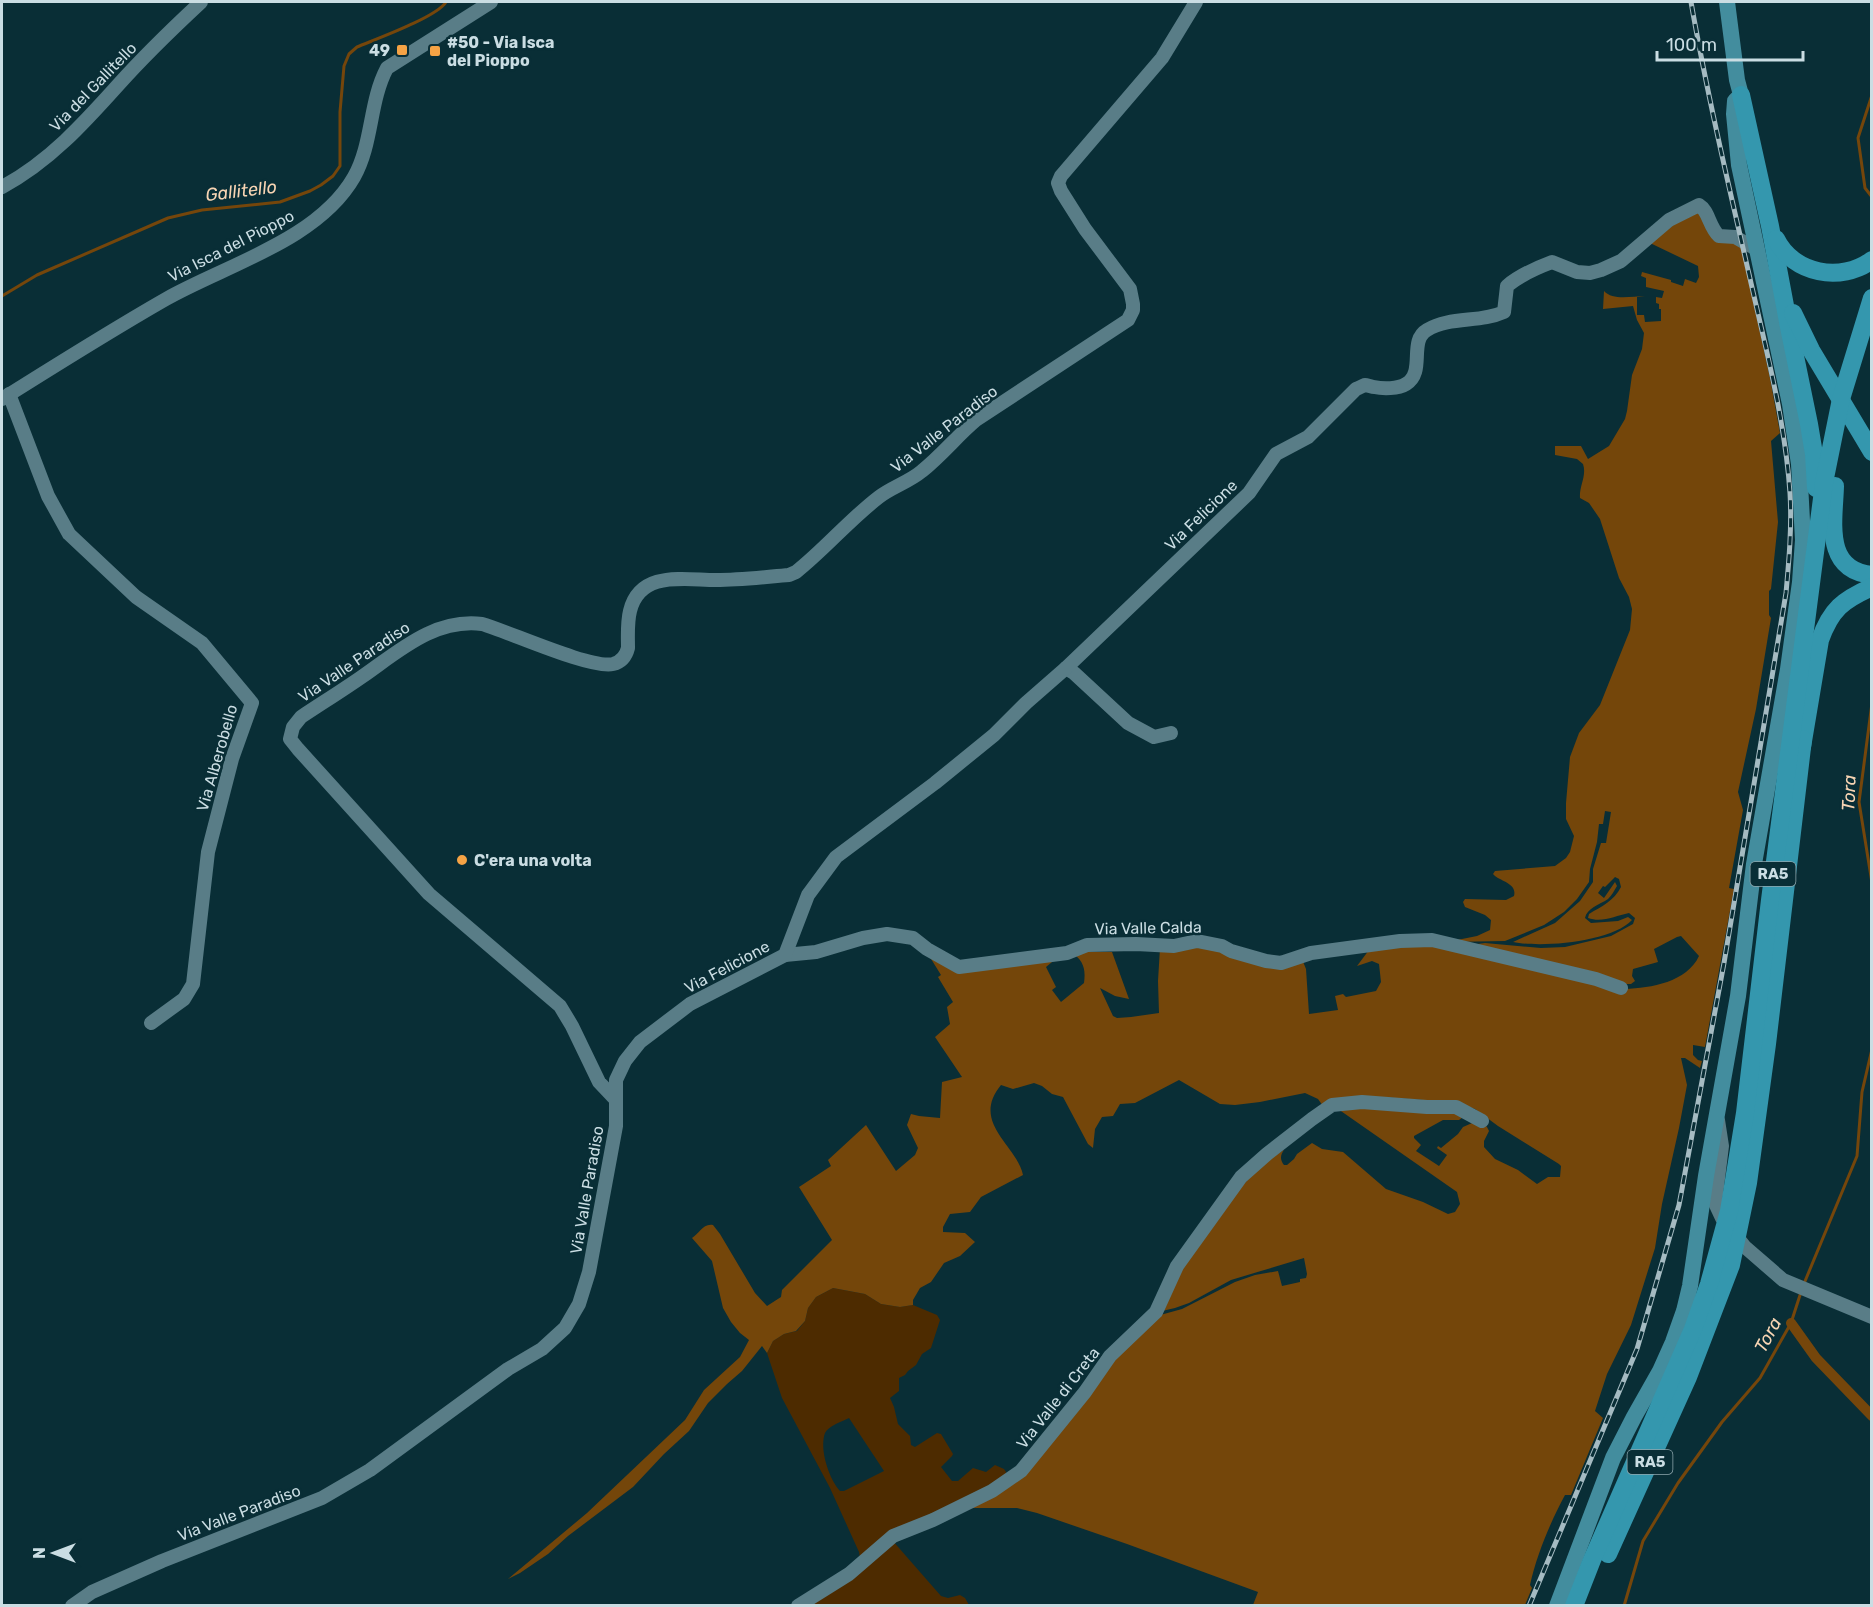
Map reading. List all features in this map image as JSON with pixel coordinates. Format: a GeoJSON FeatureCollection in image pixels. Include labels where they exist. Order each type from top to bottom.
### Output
{"type":"FeatureCollection","features":[{"type":"Feature","properties":{"kind":"highway"},"geometry":{"type":"LineString","coordinates":[[1741,95],[1770,226],[1809,424],[1814,454],[1815,537]]}},
{"type":"Feature","properties":{"kind":"highway"},"geometry":{"type":"LineString","coordinates":[[1770,226],[1781,250],[1810,270],[1837,274],[1852,271],[1872,260]]}},
{"type":"Feature","properties":{"kind":"highway"},"geometry":{"type":"LineString","coordinates":[[1780,276],[1799,328],[1872,452]]}},
{"type":"Feature","properties":{"kind":"highway","name":"RA5"},"geometry":{"type":"LineString","coordinates":[[1574,1605],[1693,1329],[1719,1250],[1735,1216],[1767,1044],[1835,486],[1845,434],[1851,384],[1872,298]]}},
{"type":"Feature","properties":{"kind":"highway","name":"RA5"},"geometry":{"type":"LineString","coordinates":[[1587,1605],[1604,1562],[1688,1377],[1731,1265],[1745,1113],[1815,537],[1837,417],[1872,336]]}},
{"type":"Feature","properties":{"kind":"highway"},"geometry":{"type":"LineString","coordinates":[[1835,486],[1835,547],[1839,557],[1857,572],[1872,575]]}},
{"type":"Feature","properties":{"kind":"highway"},"geometry":{"type":"LineString","coordinates":[[1802,747],[1820,640],[1826,623],[1842,603],[1872,587]]}},
{"type":"Feature","properties":{"kind":"main road"},"geometry":{"type":"LineString","coordinates":[[1557,1605],[1613,1458],[1660,1371],[1684,1311],[1690,1286],[1716,1114],[1738,996],[1754,864],[1788,669],[1800,582],[1803,540],[1799,464],[1790,404],[1751,246],[1736,141],[1734,105],[1741,95],[1727,2]]}},
{"type":"Feature","properties":{"kind":"street","name":"Via del Gallitello"},"geometry":{"type":"LineString","coordinates":[[2,187],[54,151],[83,125],[120,83],[201,2]]}},
{"type":"Feature","properties":{"kind":"street","name":"Via Isca del Pioppo"},"geometry":{"type":"LineString","coordinates":[[5,396],[168,298],[279,244],[309,224],[333,204],[354,177],[363,156],[380,81],[387,68],[491,2]]}},
{"type":"Feature","properties":{"kind":"street","name":"Via Valle Paradiso"},"geometry":{"type":"LineString","coordinates":[[72,1605],[92,1592],[162,1561],[322,1498],[370,1470],[508,1369],[542,1349],[565,1328],[579,1304],[589,1272],[616,1126],[616,1100],[599,1082],[560,1006],[429,894],[290,739],[293,727],[301,717],[406,646],[447,626],[466,623],[483,624],[586,661],[606,665],[619,662],[627,654],[632,604],[647,586],[661,579],[735,579],[796,572],[878,497],[908,482],[921,472],[976,420],[1128,320],[1133,310],[1130,288],[1085,230],[1058,183],[1061,176],[1162,58],[1196,2]]}},
{"type":"Feature","properties":{"kind":"street","name":"Via Felicione"},"geometry":{"type":"LineString","coordinates":[[616,1100],[616,1080],[625,1061],[640,1042],[690,1004],[785,955],[808,895],[836,857],[935,783],[994,735],[1249,493],[1276,454],[1308,437],[1356,389],[1366,385],[1392,388],[1405,385],[1414,378],[1418,361],[1418,343],[1423,332],[1450,321],[1504,312],[1507,286],[1515,279],[1552,262],[1577,272],[1590,273],[1621,261],[1669,220],[1699,205],[1704,208],[1712,228],[1719,236],[1735,237],[1751,246]]}},
{"type":"Feature","properties":{"kind":"street","name":"Via Alberobello"},"geometry":{"type":"LineString","coordinates":[[5,396],[48,496],[69,534],[136,597],[202,643],[252,703],[232,759],[208,852],[193,984],[184,999],[151,1023]]}},
{"type":"Feature","properties":{"kind":"street"},"geometry":{"type":"LineString","coordinates":[[1066,668],[1128,723],[1154,737],[1171,733]]}},
{"type":"Feature","properties":{"kind":"street","name":"Via Valle Calda"},"geometry":{"type":"LineString","coordinates":[[785,955],[816,952],[863,938],[887,934],[913,938],[958,967],[1066,953],[1087,945],[1174,946],[1197,941],[1222,946],[1231,951],[1266,961],[1281,963],[1311,952],[1400,941],[1432,940],[1621,987]]}},
{"type":"Feature","properties":{"kind":"street","name":"Via Valle di Creta"},"geometry":{"type":"LineString","coordinates":[[798,1605],[849,1574],[893,1536],[933,1520],[992,1491],[1022,1471],[1085,1392],[1110,1356],[1156,1312],[1177,1266],[1241,1177],[1312,1119],[1332,1105],[1362,1102],[1456,1107],[1482,1121]]}},
{"type":"Feature","properties":{"kind":"street"},"geometry":{"type":"LineString","coordinates":[[1716,1114],[1722,1146],[1715,1203],[1722,1218],[1745,1246],[1783,1280],[1872,1317]]}},
{"type":"Feature","properties":{"kind":"shaded area"},"geometry":{"type":"Polygon","coordinates":[[[1698,206],[1710,231],[1740,242],[1780,433],[1771,441],[1778,522],[1769,591],[1771,618],[1756,709],[1738,792],[1743,810],[1729,888],[1734,889],[1705,1047],[1693,1045],[1693,1055],[1702,1061],[1700,1068],[1685,1058],[1681,1058],[1687,1085],[1655,1248],[1631,1325],[1607,1374],[1595,1411],[1603,1418],[1571,1495],[1565,1495],[1549,1528],[1536,1562],[1530,1585],[1532,1588],[1525,1605],[1253,1605],[1258,1592],[1037,1513],[1017,1508],[961,1508],[1007,1482],[1093,1382],[1153,1317],[1182,1309],[1235,1282],[1255,1275],[1278,1271],[1282,1286],[1300,1282],[1300,1279],[1306,1278],[1304,1258],[1231,1280],[1175,1308],[1162,1311],[1158,1305],[1223,1207],[1270,1155],[1276,1155],[1284,1150],[1281,1159],[1284,1165],[1287,1165],[1312,1143],[1322,1149],[1343,1152],[1386,1189],[1448,1214],[1455,1212],[1460,1204],[1457,1192],[1338,1109],[1338,1104],[1470,1112],[1459,1120],[1443,1120],[1414,1136],[1421,1145],[1416,1151],[1439,1166],[1447,1155],[1437,1148],[1438,1146],[1441,1148],[1463,1127],[1479,1120],[1489,1131],[1484,1147],[1495,1159],[1518,1170],[1537,1184],[1548,1177],[1560,1177],[1561,1166],[1559,1164],[1475,1109],[1464,1105],[1381,1097],[1323,1106],[1318,1099],[1305,1093],[1260,1102],[1220,1104],[1179,1080],[1135,1103],[1120,1104],[1113,1116],[1102,1117],[1095,1129],[1093,1148],[1088,1144],[1063,1097],[1052,1094],[1034,1083],[1013,1089],[1001,1085],[993,1099],[991,1111],[993,1122],[1019,1164],[1023,1175],[981,1197],[970,1212],[950,1214],[943,1227],[943,1232],[965,1233],[975,1242],[960,1256],[944,1263],[931,1282],[920,1288],[913,1300],[913,1305],[900,1307],[881,1304],[865,1294],[833,1288],[816,1297],[808,1308],[805,1321],[796,1331],[784,1334],[773,1341],[767,1353],[762,1346],[742,1371],[708,1403],[689,1431],[633,1487],[548,1554],[508,1579],[587,1513],[685,1420],[704,1390],[740,1357],[749,1340],[731,1322],[723,1308],[712,1261],[692,1238],[704,1227],[713,1225],[755,1293],[767,1306],[781,1297],[782,1290],[832,1240],[799,1187],[831,1166],[828,1160],[866,1125],[896,1171],[915,1155],[918,1148],[907,1125],[911,1114],[940,1118],[942,1082],[962,1077],[935,1037],[950,1024],[947,1007],[953,1002],[938,977],[941,975],[928,954],[953,964],[1063,953],[1046,967],[1056,987],[1052,990],[1061,1002],[1084,983],[1083,965],[1071,952],[1112,952],[1129,999],[1115,996],[1100,988],[1113,1016],[1117,1018],[1159,1013],[1160,948],[1191,944],[1244,955],[1302,959],[1306,969],[1309,1014],[1338,1010],[1335,996],[1343,994],[1346,997],[1376,991],[1381,982],[1379,964],[1372,961],[1357,966],[1372,946],[1421,944],[1625,989],[1667,982],[1677,978],[1693,965],[1699,956],[1681,936],[1654,949],[1658,962],[1633,969],[1632,976],[1635,981],[1631,984],[1470,945],[1485,943],[1541,948],[1565,947],[1611,936],[1633,924],[1635,918],[1629,913],[1603,919],[1588,918],[1589,914],[1607,903],[1618,892],[1621,887],[1619,879],[1615,877],[1598,893],[1604,898],[1615,882],[1617,886],[1612,894],[1591,909],[1585,918],[1591,923],[1618,921],[1628,917],[1632,920],[1622,928],[1609,934],[1576,942],[1525,944],[1513,942],[1555,923],[1580,901],[1593,882],[1593,869],[1601,843],[1606,843],[1611,812],[1605,811],[1603,824],[1599,824],[1589,882],[1564,912],[1544,925],[1505,941],[1447,942],[1477,936],[1490,930],[1491,920],[1465,907],[1463,902],[1465,899],[1506,900],[1514,896],[1511,886],[1495,876],[1493,874],[1495,871],[1555,866],[1570,852],[1574,836],[1566,819],[1566,803],[1570,757],[1579,733],[1600,705],[1630,630],[1632,609],[1629,597],[1619,578],[1600,519],[1589,503],[1580,498],[1583,464],[1577,459],[1555,455],[1555,446],[1581,446],[1588,459],[1609,446],[1625,419],[1632,375],[1642,349],[1644,333],[1633,306],[1603,309],[1604,291],[1618,297],[1645,296],[1637,297],[1637,315],[1644,315],[1645,322],[1661,321],[1661,309],[1656,303],[1656,297],[1662,298],[1664,291],[1646,287],[1646,278],[1641,276],[1642,272],[1671,280],[1683,286],[1685,279],[1696,283],[1699,277],[1698,266],[1650,243],[1698,206]]]}},
{"type":"Feature","properties":{"kind":"shaded area"},"geometry":{"type":"Polygon","coordinates":[[[833,1288],[865,1294],[881,1304],[900,1307],[913,1305],[937,1315],[940,1320],[931,1348],[922,1354],[916,1365],[899,1378],[899,1391],[890,1398],[898,1424],[910,1436],[911,1445],[915,1447],[937,1433],[941,1434],[953,1454],[941,1467],[952,1481],[958,1481],[973,1468],[986,1472],[995,1465],[1006,1472],[1005,1479],[892,1534],[861,1563],[859,1552],[830,1488],[782,1398],[767,1353],[773,1341],[784,1334],[797,1331],[805,1321],[808,1308],[816,1297],[833,1288]],[[849,1418],[827,1430],[823,1440],[824,1455],[829,1472],[840,1491],[884,1471],[849,1418]]]}},
{"type":"Feature","properties":{"kind":"shaded area"},"geometry":{"type":"Polygon","coordinates":[[[892,1540],[941,1596],[948,1598],[960,1595],[969,1605],[802,1606],[892,1540]]]}},
{"type":"Feature","properties":{"kind":"waterway","name":"Gallitello"},"geometry":{"type":"LineString","coordinates":[[2,296],[37,275],[168,218],[202,210],[280,202],[321,185],[333,176],[340,166],[340,112],[344,66],[349,54],[357,47],[419,21],[446,2]]}},
{"type":"Feature","properties":{"kind":"waterway","name":"Tora"},"geometry":{"type":"LineString","coordinates":[[1872,95],[1858,138],[1865,188],[1872,197]]}},
{"type":"Feature","properties":{"kind":"waterway","name":"Tora"},"geometry":{"type":"LineString","coordinates":[[1872,703],[1859,802],[1872,883]]}},
{"type":"Feature","properties":{"kind":"waterway","name":"Tora"},"geometry":{"type":"LineString","coordinates":[[1803,1286],[1857,1156],[1862,1092],[1872,1049]]}},
{"type":"Feature","properties":{"kind":"waterway","name":"Tora"},"geometry":{"type":"LineString","coordinates":[[1624,1606],[1643,1541],[1678,1483],[1722,1422],[1760,1378],[1791,1323],[1801,1292]]}},
{"type":"Feature","properties":{"kind":"waterway"},"geometry":{"type":"LineString","coordinates":[[1791,1323],[1816,1358],[1872,1416]]}},
{"type":"Feature","properties":{"kind":"railway"},"geometry":{"type":"LineString","coordinates":[[1529,1606],[1637,1349],[1679,1205],[1724,963],[1786,593],[1791,506],[1784,438],[1691,2]]}},
{"type":"Feature","properties":{"kind":"place","name":"49"},"geometry":{"type":"Point","coordinates":[402,50]}},
{"type":"Feature","properties":{"kind":"place","name":"#50 - Via Isca del Pioppo"},"geometry":{"type":"Point","coordinates":[435,51]}},
{"type":"Feature","properties":{"kind":"place","name":"C'era una volta"},"geometry":{"type":"Point","coordinates":[462,860]}}]}
